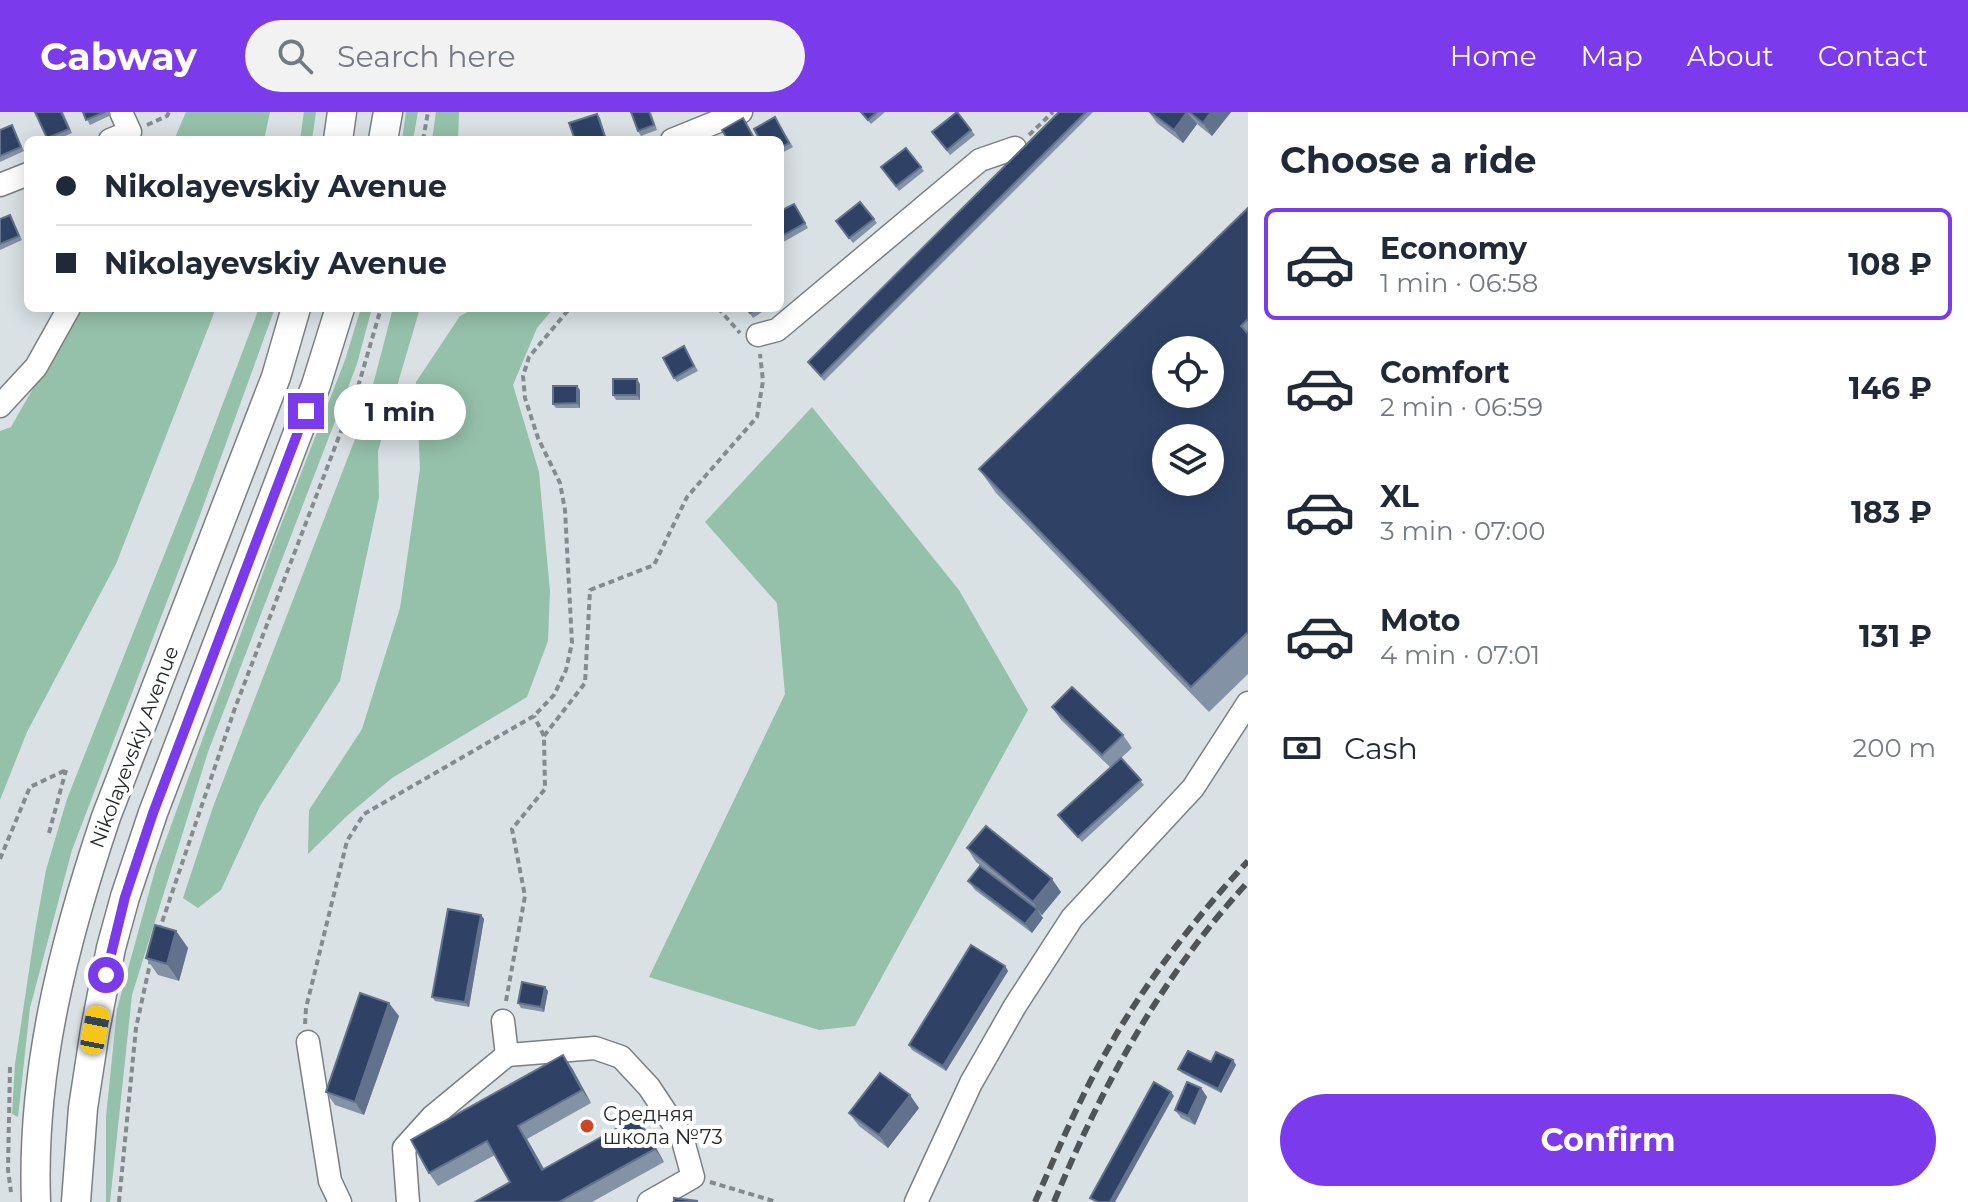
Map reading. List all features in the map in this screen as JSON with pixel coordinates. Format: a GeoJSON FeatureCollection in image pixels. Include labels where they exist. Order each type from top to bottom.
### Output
{"type":"FeatureCollection","features":[{"type":"Feature","properties":{"kind":"main road"},"geometry":{"type":"LineString","coordinates":[[339,136],[342,112]]}},
{"type":"Feature","properties":{"kind":"main road"},"geometry":{"type":"LineString","coordinates":[[384,136],[388,112]]}},
{"type":"Feature","properties":{"kind":"main road","name":"Nikolayevskiy Avenue"},"geometry":{"type":"LineString","coordinates":[[36,1202],[38,1120],[48,1040],[60,967],[83,887],[106,817],[276,377],[295,312]]}},
{"type":"Feature","properties":{"kind":"main road","name":"Nikolayevskiy Avenue"},"geometry":{"type":"LineString","coordinates":[[76,1202],[83,1108],[111,948],[125,897],[153,813],[316,385],[339,312]]}},
{"type":"Feature","properties":{"kind":"main road"},"geometry":{"type":"LineString","coordinates":[[83,1108],[94,1202]]}},
{"type":"Feature","properties":{"kind":"street"},"geometry":{"type":"LineString","coordinates":[[682,136],[741,112]]}},
{"type":"Feature","properties":{"kind":"street"},"geometry":{"type":"LineString","coordinates":[[758,335],[777,330],[980,160],[1015,148]]}},
{"type":"Feature","properties":{"kind":"street"},"geometry":{"type":"LineString","coordinates":[[0,185],[24,176]]}},
{"type":"Feature","properties":{"kind":"street"},"geometry":{"type":"LineString","coordinates":[[0,406],[36,367],[67,312]]}},
{"type":"Feature","properties":{"kind":"street"},"geometry":{"type":"LineString","coordinates":[[916,1202],[971,1083],[1015,1006],[1072,918],[1193,788],[1248,703]]}},
{"type":"Feature","properties":{"kind":"street"},"geometry":{"type":"LineString","coordinates":[[503,1021],[507,1055]]}},
{"type":"Feature","properties":{"kind":"street"},"geometry":{"type":"LineString","coordinates":[[308,1042],[330,1181],[340,1202]]}},
{"type":"Feature","properties":{"kind":"street"},"geometry":{"type":"LineString","coordinates":[[408,1202],[404,1148],[432,1117],[507,1055],[595,1048],[621,1057],[649,1087],[682,1137],[693,1177],[649,1202]]}},
{"type":"Feature","properties":{"kind":"path"},"geometry":{"type":"LineString","coordinates":[[424,136],[428,112]]}},
{"type":"Feature","properties":{"kind":"path"},"geometry":{"type":"LineString","coordinates":[[1015,148],[1053,112]]}},
{"type":"Feature","properties":{"kind":"path"},"geometry":{"type":"LineString","coordinates":[[161,941],[158,932],[174,880],[235,708],[358,387],[380,312]]}},
{"type":"Feature","properties":{"kind":"path"},"geometry":{"type":"LineString","coordinates":[[308,1042],[306,1008],[324,931],[347,841],[364,814],[534,716],[554,695],[566,670],[572,643],[565,510],[560,483],[529,412],[523,376],[529,357],[567,312]]}},
{"type":"Feature","properties":{"kind":"path"},"geometry":{"type":"LineString","coordinates":[[544,736],[585,683],[590,590],[654,565],[687,497],[757,417],[763,381],[758,335],[740,334],[721,312]]}},
{"type":"Feature","properties":{"kind":"path"},"geometry":{"type":"LineString","coordinates":[[503,1021],[525,896],[512,829],[545,789],[544,736],[534,716]]}},
{"type":"Feature","properties":{"kind":"path"},"geometry":{"type":"LineString","coordinates":[[0,859],[30,787],[66,770],[49,833]]}},
{"type":"Feature","properties":{"kind":"path"},"geometry":{"type":"LineString","coordinates":[[119,1202],[136,1028],[152,956]]}},
{"type":"Feature","properties":{"kind":"path"},"geometry":{"type":"LineString","coordinates":[[10,1067],[8,1170],[12,1202]]}},
{"type":"Feature","properties":{"kind":"path"},"geometry":{"type":"LineString","coordinates":[[693,1177],[777,1202]]}},
{"type":"Feature","properties":{"kind":"green space"},"geometry":{"type":"Polygon","coordinates":[[[186,112],[270,112],[265,136],[176,136],[186,112]]]}},
{"type":"Feature","properties":{"kind":"green space"},"geometry":{"type":"Polygon","coordinates":[[[304,112],[316,112],[313,136],[301,136],[304,112]]]}},
{"type":"Feature","properties":{"kind":"green space"},"geometry":{"type":"Polygon","coordinates":[[[406,112],[418,112],[414,136],[403,136],[406,112]]]}},
{"type":"Feature","properties":{"kind":"green space"},"geometry":{"type":"Polygon","coordinates":[[[436,112],[459,112],[458,136],[433,136],[436,112]]]}},
{"type":"Feature","properties":{"kind":"green space"},"geometry":{"type":"Polygon","coordinates":[[[77,312],[214,312],[116,564],[27,732],[0,800],[0,431],[11,427],[77,312]]]}},
{"type":"Feature","properties":{"kind":"green space"},"geometry":{"type":"Polygon","coordinates":[[[257,312],[274,312],[72,850],[30,1008],[18,1117],[12,1114],[15,1064],[46,870],[67,799],[257,312]]]}},
{"type":"Feature","properties":{"kind":"green space"},"geometry":{"type":"Polygon","coordinates":[[[360,312],[371,312],[357,364],[208,752],[132,995],[110,1202],[106,1202],[106,1117],[117,1009],[156,867],[272,548],[345,360],[360,312]]]}},
{"type":"Feature","properties":{"kind":"green space"},"geometry":{"type":"Polygon","coordinates":[[[392,312],[419,312],[378,451],[379,497],[340,681],[260,806],[221,890],[198,908],[183,898],[213,807],[367,408],[392,312]]]}},
{"type":"Feature","properties":{"kind":"green space"},"geometry":{"type":"Polygon","coordinates":[[[468,312],[551,312],[537,328],[513,385],[539,472],[550,591],[548,641],[527,697],[392,778],[308,854],[309,810],[362,729],[400,608],[420,469],[416,382],[460,316],[468,312]]]}},
{"type":"Feature","properties":{"kind":"green space"},"geometry":{"type":"Polygon","coordinates":[[[812,407],[959,590],[1028,710],[855,1026],[819,1030],[649,977],[785,694],[777,603],[705,522],[812,407]]]}},
{"type":"Feature","properties":{"kind":"building"},"geometry":{"type":"Polygon","coordinates":[[[35,112],[61,112],[69,129],[46,136],[35,112]]]}},
{"type":"Feature","properties":{"kind":"building"},"geometry":{"type":"Polygon","coordinates":[[[83,112],[105,112],[86,120],[83,112]]]}},
{"type":"Feature","properties":{"kind":"building"},"geometry":{"type":"Polygon","coordinates":[[[631,112],[649,112],[654,125],[638,131],[631,112]]]}},
{"type":"Feature","properties":{"kind":"building"},"geometry":{"type":"Polygon","coordinates":[[[861,112],[877,112],[868,120],[861,112]]]}},
{"type":"Feature","properties":{"kind":"building"},"geometry":{"type":"Polygon","coordinates":[[[957,112],[971,130],[947,150],[932,132],[957,112]]]}},
{"type":"Feature","properties":{"kind":"building"},"geometry":{"type":"Polygon","coordinates":[[[1059,112],[1086,112],[821,376],[808,362],[1059,112]]]}},
{"type":"Feature","properties":{"kind":"building"},"geometry":{"type":"Polygon","coordinates":[[[1150,112],[1187,112],[1174,130],[1150,112]]]}},
{"type":"Feature","properties":{"kind":"building"},"geometry":{"type":"Polygon","coordinates":[[[1189,112],[1211,112],[1203,123],[1189,112]]]}},
{"type":"Feature","properties":{"kind":"building"},"geometry":{"type":"Polygon","coordinates":[[[597,114],[605,136],[574,136],[569,123],[597,114]]]}},
{"type":"Feature","properties":{"kind":"building"},"geometry":{"type":"Polygon","coordinates":[[[775,117],[789,143],[784,146],[784,136],[758,136],[754,129],[775,117]]]}},
{"type":"Feature","properties":{"kind":"building"},"geometry":{"type":"Polygon","coordinates":[[[743,118],[753,136],[726,136],[722,130],[743,118]]]}},
{"type":"Feature","properties":{"kind":"building"},"geometry":{"type":"Polygon","coordinates":[[[12,125],[21,147],[0,156],[0,130],[12,125]]]}},
{"type":"Feature","properties":{"kind":"building"},"geometry":{"type":"Polygon","coordinates":[[[906,148],[921,167],[896,186],[881,167],[906,148]]]}},
{"type":"Feature","properties":{"kind":"building"},"geometry":{"type":"Polygon","coordinates":[[[860,202],[874,219],[849,238],[836,221],[860,202]]]}},
{"type":"Feature","properties":{"kind":"building"},"geometry":{"type":"Polygon","coordinates":[[[794,204],[805,223],[784,235],[784,209],[794,204]]]}},
{"type":"Feature","properties":{"kind":"building"},"geometry":{"type":"Polygon","coordinates":[[[1248,208],[1248,319],[1241,326],[1248,334],[1248,632],[1191,687],[979,469],[1248,208]]]}},
{"type":"Feature","properties":{"kind":"building"},"geometry":{"type":"Polygon","coordinates":[[[10,215],[19,236],[0,244],[0,219],[10,215]]]}},
{"type":"Feature","properties":{"kind":"building"},"geometry":{"type":"Polygon","coordinates":[[[684,346],[694,366],[674,378],[663,358],[684,346]]]}},
{"type":"Feature","properties":{"kind":"building"},"geometry":{"type":"Polygon","coordinates":[[[613,379],[637,379],[637,395],[613,395],[613,379]]]}},
{"type":"Feature","properties":{"kind":"building"},"geometry":{"type":"Polygon","coordinates":[[[553,386],[577,386],[577,403],[553,404],[553,386]]]}},
{"type":"Feature","properties":{"kind":"building"},"geometry":{"type":"Polygon","coordinates":[[[1072,687],[1123,735],[1102,755],[1052,707],[1072,687]]]}},
{"type":"Feature","properties":{"kind":"building"},"geometry":{"type":"Polygon","coordinates":[[[1121,758],[1141,780],[1078,837],[1058,815],[1121,758]]]}},
{"type":"Feature","properties":{"kind":"building"},"geometry":{"type":"Polygon","coordinates":[[[986,826],[1052,879],[1033,902],[967,848],[986,826]]]}},
{"type":"Feature","properties":{"kind":"building"},"geometry":{"type":"Polygon","coordinates":[[[980,866],[1037,909],[1025,924],[968,881],[980,866]]]}},
{"type":"Feature","properties":{"kind":"building"},"geometry":{"type":"Polygon","coordinates":[[[448,909],[481,915],[465,1002],[432,997],[448,909]]]}},
{"type":"Feature","properties":{"kind":"building"},"geometry":{"type":"Polygon","coordinates":[[[155,925],[176,931],[167,964],[146,958],[155,925]]]}},
{"type":"Feature","properties":{"kind":"building"},"geometry":{"type":"Polygon","coordinates":[[[971,945],[1005,966],[943,1066],[909,1045],[971,945]]]}},
{"type":"Feature","properties":{"kind":"building"},"geometry":{"type":"Polygon","coordinates":[[[522,982],[545,987],[541,1007],[518,1003],[522,982]]]}},
{"type":"Feature","properties":{"kind":"building"},"geometry":{"type":"Polygon","coordinates":[[[360,993],[389,1003],[355,1102],[326,1092],[360,993]]]}},
{"type":"Feature","properties":{"kind":"building"},"geometry":{"type":"Polygon","coordinates":[[[1188,1051],[1211,1062],[1216,1052],[1233,1060],[1218,1089],[1178,1069],[1188,1051]]]}},
{"type":"Feature","properties":{"kind":"building"},"geometry":{"type":"Polygon","coordinates":[[[563,1055],[582,1090],[518,1126],[542,1170],[637,1117],[655,1149],[559,1202],[475,1202],[510,1182],[487,1141],[429,1173],[411,1140],[563,1055]]]}},
{"type":"Feature","properties":{"kind":"building"},"geometry":{"type":"Polygon","coordinates":[[[880,1073],[910,1095],[879,1135],[849,1113],[880,1073]]]}},
{"type":"Feature","properties":{"kind":"building"},"geometry":{"type":"Polygon","coordinates":[[[1154,1082],[1171,1092],[1110,1202],[1090,1198],[1154,1082]]]}},
{"type":"Feature","properties":{"kind":"building"},"geometry":{"type":"Polygon","coordinates":[[[1187,1082],[1201,1088],[1188,1116],[1175,1110],[1187,1082]]]}},
{"type":"Feature","properties":{"kind":"building"},"geometry":{"type":"Polygon","coordinates":[[[674,1198],[697,1201],[697,1202],[674,1202],[674,1198]]]}},
{"type":"Feature","properties":{"kind":"railway"},"geometry":{"type":"LineString","coordinates":[[1035,1202],[1079,1104],[1124,1022],[1173,950],[1248,861]]}},
{"type":"Feature","properties":{"kind":"railway"},"geometry":{"type":"LineString","coordinates":[[1054,1202],[1092,1116],[1137,1033],[1188,955],[1248,882]]}},
{"type":"Feature","properties":{"kind":"place","name":"Средняя школа №73"},"geometry":{"type":"Point","coordinates":[587,1126]}},
{"type":"Feature","properties":{"kind":"route"},"geometry":{"type":"LineString","coordinates":[[106,975],[125,897],[153,813],[306,411]]}}]}
